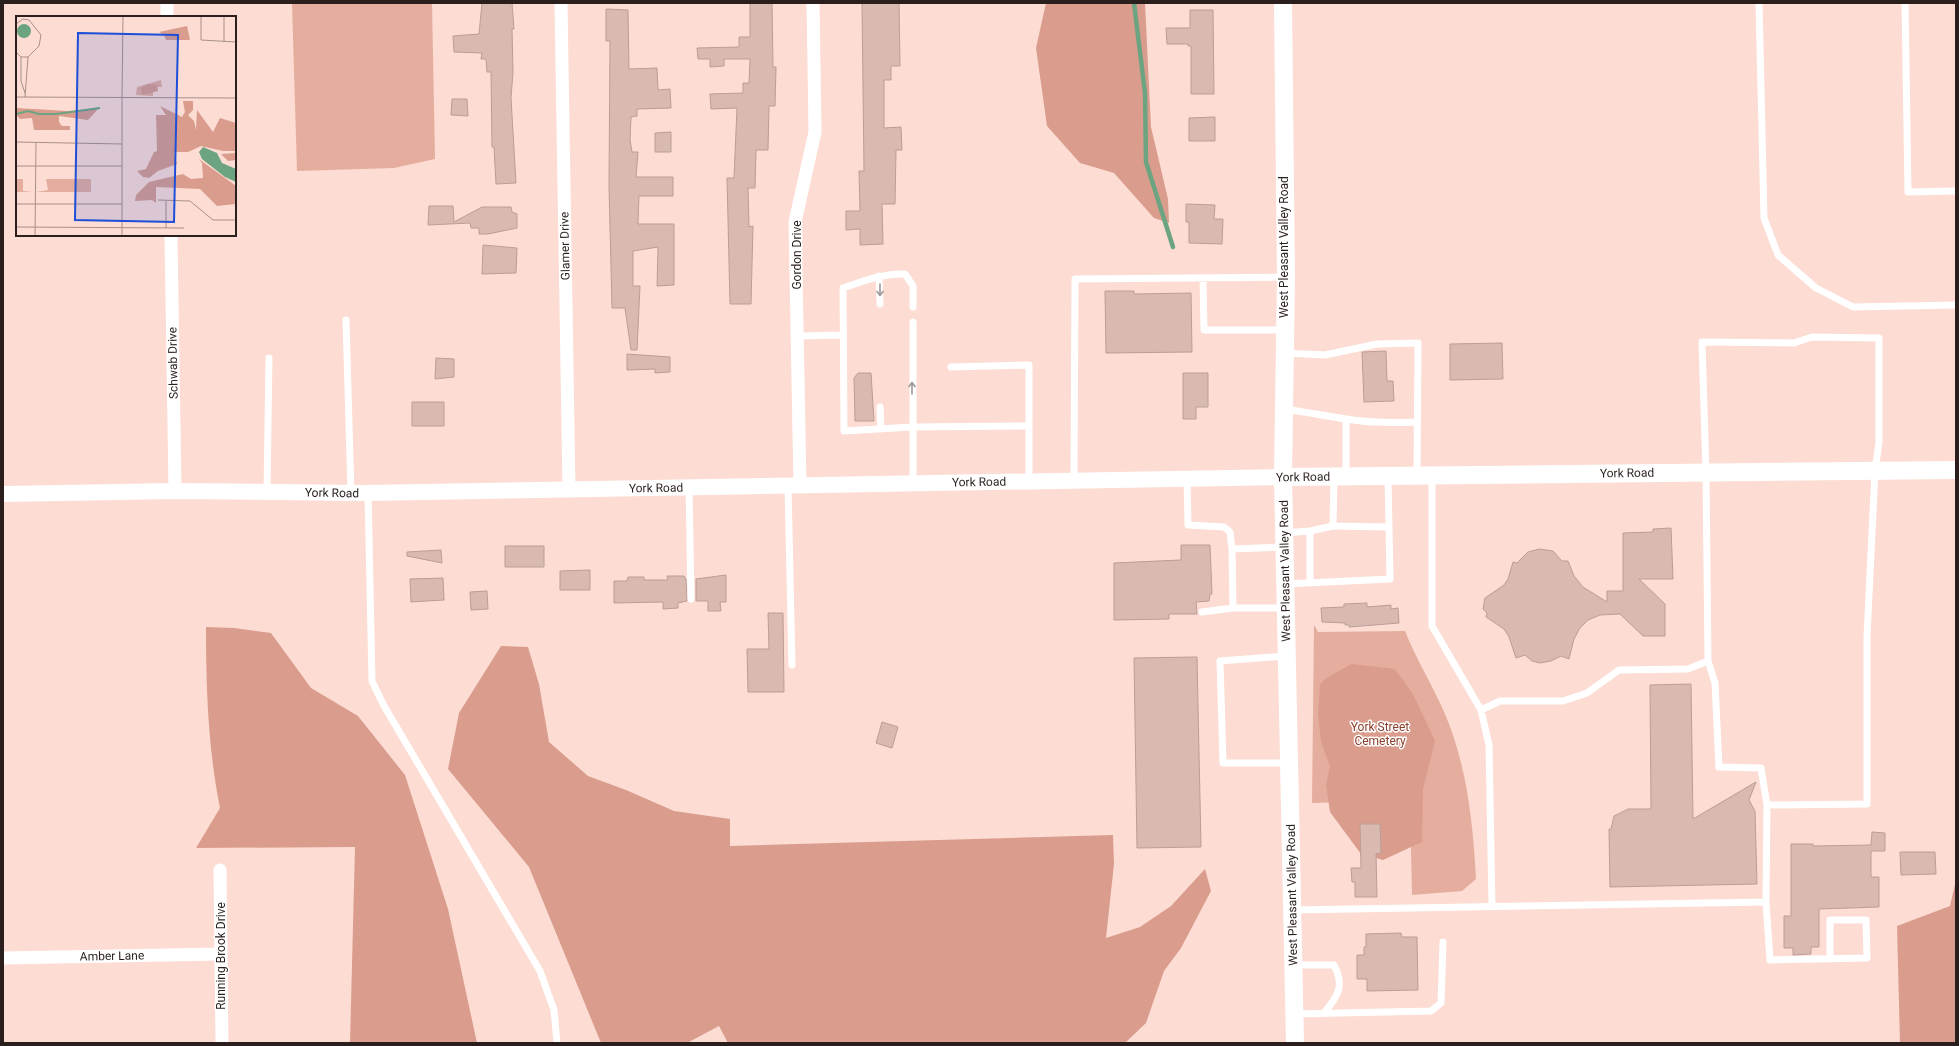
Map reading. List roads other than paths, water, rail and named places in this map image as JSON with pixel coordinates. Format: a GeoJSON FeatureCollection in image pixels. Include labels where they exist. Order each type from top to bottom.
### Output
{"type":"FeatureCollection","features":[{"type":"Feature","properties":{"kind":"main road","name":"West Pleasant Valley Road"},"geometry":{"type":"LineString","coordinates":[[1283,3],[1286,277],[1283,477],[1295,1043]]}},
{"type":"Feature","properties":{"kind":"main road","name":"York Road"},"geometry":{"type":"LineString","coordinates":[[1283,477],[1956,470]]}},
{"type":"Feature","properties":{"kind":"street"},"geometry":{"type":"LineString","coordinates":[[167,3],[167,16]]}},
{"type":"Feature","properties":{"kind":"street","name":"Glamer Drive"},"geometry":{"type":"LineString","coordinates":[[560,3],[569,489]]}},
{"type":"Feature","properties":{"kind":"street","name":"Gordon Drive"},"geometry":{"type":"LineString","coordinates":[[794,485],[797,336],[795,222],[815,132],[813,3]]}},
{"type":"Feature","properties":{"kind":"street","name":"Schwab Drive"},"geometry":{"type":"LineString","coordinates":[[171,236],[175,491]]}},
{"type":"Feature","properties":{"kind":"street","name":"York Road"},"geometry":{"type":"LineString","coordinates":[[3,494],[175,491],[368,493],[1283,477]]}},
{"type":"Feature","properties":{"kind":"street","name":"Running Brook Drive"},"geometry":{"type":"LineString","coordinates":[[220,870],[222,1043]]}},
{"type":"Feature","properties":{"kind":"street","name":"Amber Lane"},"geometry":{"type":"LineString","coordinates":[[3,958],[220,954]]}},
{"type":"Feature","properties":{"kind":"lane"},"geometry":{"type":"LineString","coordinates":[[1759,3],[1764,218],[1778,255],[1816,288],[1853,307],[1956,305]]}},
{"type":"Feature","properties":{"kind":"lane"},"geometry":{"type":"LineString","coordinates":[[1905,3],[1908,192],[1956,191]]}},
{"type":"Feature","properties":{"kind":"lane"},"geometry":{"type":"LineString","coordinates":[[913,307],[913,286],[905,274],[890,273],[843,288],[844,431],[912,427],[1029,426]]}},
{"type":"Feature","properties":{"kind":"lane"},"geometry":{"type":"LineString","coordinates":[[879,276],[880,304]]}},
{"type":"Feature","properties":{"kind":"lane"},"geometry":{"type":"LineString","coordinates":[[1074,480],[1075,279],[1286,277]]}},
{"type":"Feature","properties":{"kind":"lane"},"geometry":{"type":"LineString","coordinates":[[1203,278],[1204,330],[1285,330]]}},
{"type":"Feature","properties":{"kind":"lane"},"geometry":{"type":"LineString","coordinates":[[346,320],[351,493]]}},
{"type":"Feature","properties":{"kind":"lane"},"geometry":{"type":"LineString","coordinates":[[913,322],[913,483]]}},
{"type":"Feature","properties":{"kind":"lane"},"geometry":{"type":"LineString","coordinates":[[797,336],[843,335]]}},
{"type":"Feature","properties":{"kind":"lane"},"geometry":{"type":"LineString","coordinates":[[1767,805],[1867,804],[1867,636],[1875,471],[1879,442],[1879,338],[1812,337],[1794,343],[1702,342],[1706,472],[1708,661],[1715,683],[1719,767],[1761,768],[1767,805],[1766,902],[1770,960],[1830,959],[1866,958],[1866,920],[1830,920],[1830,959]]}},
{"type":"Feature","properties":{"kind":"lane"},"geometry":{"type":"LineString","coordinates":[[1285,354],[1325,355],[1377,344],[1418,343],[1417,422],[1424,475],[1432,626],[1481,710],[1489,745],[1492,907]]}},
{"type":"Feature","properties":{"kind":"lane"},"geometry":{"type":"LineString","coordinates":[[267,492],[269,358]]}},
{"type":"Feature","properties":{"kind":"lane"},"geometry":{"type":"LineString","coordinates":[[951,367],[1029,365],[1029,481]]}},
{"type":"Feature","properties":{"kind":"lane"},"geometry":{"type":"LineString","coordinates":[[880,407],[881,429]]}},
{"type":"Feature","properties":{"kind":"lane"},"geometry":{"type":"LineString","coordinates":[[1285,409],[1326,414],[1346,419],[1384,423],[1417,422]]}},
{"type":"Feature","properties":{"kind":"lane"},"geometry":{"type":"LineString","coordinates":[[1333,526],[1346,419]]}},
{"type":"Feature","properties":{"kind":"lane"},"geometry":{"type":"LineString","coordinates":[[1285,584],[1390,579],[1388,476]]}},
{"type":"Feature","properties":{"kind":"lane"},"geometry":{"type":"LineString","coordinates":[[1187,478],[1188,525],[1224,527],[1230,532],[1232,549],[1233,608]]}},
{"type":"Feature","properties":{"kind":"lane"},"geometry":{"type":"LineString","coordinates":[[792,665],[794,485]]}},
{"type":"Feature","properties":{"kind":"lane"},"geometry":{"type":"LineString","coordinates":[[689,487],[691,599]]}},
{"type":"Feature","properties":{"kind":"lane"},"geometry":{"type":"LineString","coordinates":[[368,493],[372,681],[383,704],[540,971],[554,1010],[557,1043]]}},
{"type":"Feature","properties":{"kind":"lane"},"geometry":{"type":"LineString","coordinates":[[1232,549],[1284,540],[1310,531],[1333,526],[1389,527]]}},
{"type":"Feature","properties":{"kind":"lane"},"geometry":{"type":"LineString","coordinates":[[1310,531],[1310,583]]}},
{"type":"Feature","properties":{"kind":"lane"},"geometry":{"type":"LineString","coordinates":[[1202,612],[1233,608],[1286,608]]}},
{"type":"Feature","properties":{"kind":"lane"},"geometry":{"type":"LineString","coordinates":[[1286,656],[1220,661],[1223,763],[1290,763]]}},
{"type":"Feature","properties":{"kind":"lane"},"geometry":{"type":"LineString","coordinates":[[1481,710],[1500,701],[1564,700],[1587,693],[1619,670],[1688,669],[1708,661]]}},
{"type":"Feature","properties":{"kind":"lane"},"geometry":{"type":"LineString","coordinates":[[1292,910],[1766,902]]}},
{"type":"Feature","properties":{"kind":"lane"},"geometry":{"type":"LineString","coordinates":[[1294,1014],[1431,1011],[1437,1008],[1441,1003],[1443,942]]}},
{"type":"Feature","properties":{"kind":"lane"},"geometry":{"type":"LineString","coordinates":[[1293,965],[1334,964],[1338,972],[1340,986],[1337,997],[1324,1014]]}},
{"type":"Feature","properties":{"kind":"waterway"},"geometry":{"type":"LineString","coordinates":[[1134,3],[1145,93],[1146,162],[1173,247]]}},
{"type":"Feature","properties":{"kind":"park label","name":"York Street Cemetery"},"geometry":{"type":"Point","coordinates":[1380,734]}}]}
